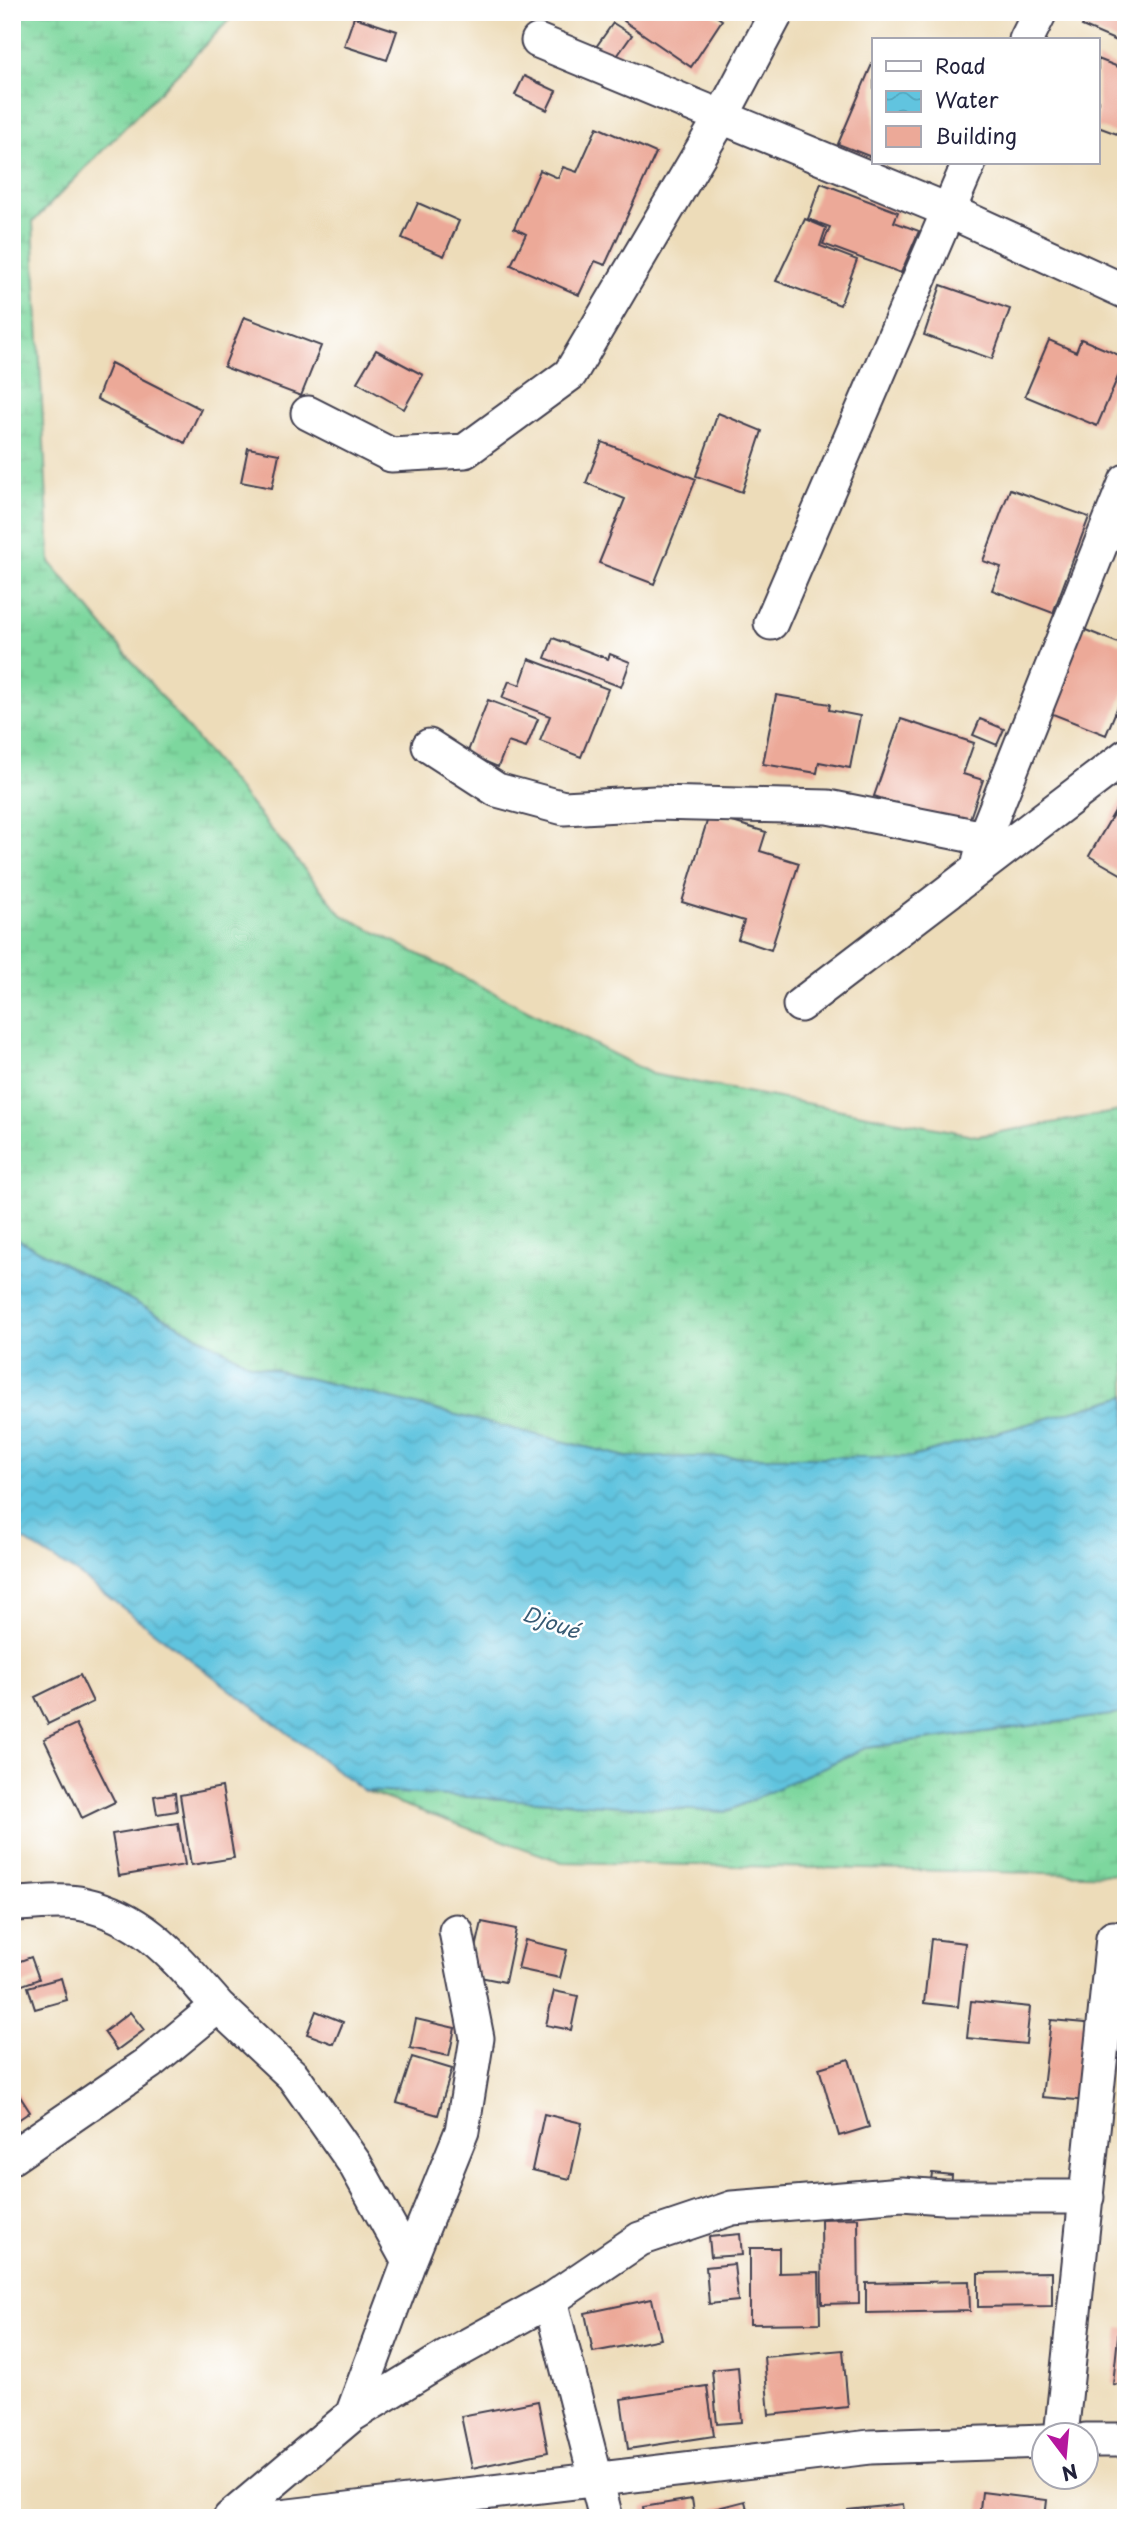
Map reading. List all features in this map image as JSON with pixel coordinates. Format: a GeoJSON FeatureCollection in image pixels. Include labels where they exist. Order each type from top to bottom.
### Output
{"type":"FeatureCollection","features":[{"type":"Feature","properties":{"kind":"street"},"geometry":{"type":"LineString","coordinates":[[308,413],[391,455],[465,451],[570,374],[722,116],[777,12]]}},
{"type":"Feature","properties":{"kind":"street"},"geometry":{"type":"LineString","coordinates":[[1027,38],[1040,12]]}},
{"type":"Feature","properties":{"kind":"street"},"geometry":{"type":"LineString","coordinates":[[538,41],[947,210],[1126,292]]}},
{"type":"Feature","properties":{"kind":"street"},"geometry":{"type":"LineString","coordinates":[[771,623],[969,164]]}},
{"type":"Feature","properties":{"kind":"street"},"geometry":{"type":"LineString","coordinates":[[981,854],[1126,481]]}},
{"type":"Feature","properties":{"kind":"street"},"geometry":{"type":"LineString","coordinates":[[429,746],[497,790],[564,808],[655,803],[828,807],[981,854]]}},
{"type":"Feature","properties":{"kind":"street"},"geometry":{"type":"LineString","coordinates":[[800,1005],[981,854],[1126,756]]}},
{"type":"Feature","properties":{"kind":"street"},"geometry":{"type":"LineString","coordinates":[[12,1904],[80,1903],[124,1917],[164,1945],[218,2006],[293,2076],[355,2164],[409,2262]]}},
{"type":"Feature","properties":{"kind":"street"},"geometry":{"type":"LineString","coordinates":[[352,2415],[409,2262],[462,2131],[477,2038],[456,1931]]}},
{"type":"Feature","properties":{"kind":"street"},"geometry":{"type":"LineString","coordinates":[[1062,2422],[1113,1938]]}},
{"type":"Feature","properties":{"kind":"street"},"geometry":{"type":"LineString","coordinates":[[12,2157],[149,2063],[218,2006]]}},
{"type":"Feature","properties":{"kind":"street"},"geometry":{"type":"LineString","coordinates":[[230,2518],[352,2415],[445,2358],[550,2300],[640,2239],[732,2208],[902,2194],[943,2197],[1087,2197]]}},
{"type":"Feature","properties":{"kind":"street"},"geometry":{"type":"LineString","coordinates":[[550,2300],[606,2518]]}},
{"type":"Feature","properties":{"kind":"street"},"geometry":{"type":"LineString","coordinates":[[1100,2440],[1126,2440]]}},
{"type":"Feature","properties":{"kind":"street"},"geometry":{"type":"LineString","coordinates":[[272,2518],[870,2447],[1030,2441]]}},
{"type":"Feature","properties":{"kind":"green space"},"geometry":{"type":"Polygon","coordinates":[[[12,12],[237,12],[33,222],[50,562],[342,915],[652,1074],[978,1136],[1126,1110],[1126,1396],[912,1457],[626,1457],[250,1364],[12,1236],[12,12]]]}},
{"type":"Feature","properties":{"kind":"green space"},"geometry":{"type":"Polygon","coordinates":[[[1126,1713],[1126,1875],[562,1862],[365,1791],[726,1812],[865,1748],[1126,1713]]]}},
{"type":"Feature","properties":{"kind":"water","name":"Djoué"},"geometry":{"type":"Polygon","coordinates":[[[12,1236],[250,1364],[626,1457],[912,1457],[1126,1396],[1126,1713],[865,1748],[726,1812],[364,1791],[81,1576],[12,1533],[12,1236]]]}},
{"type":"Feature","properties":{"kind":"building"},"geometry":{"type":"Polygon","coordinates":[[[630,12],[710,12],[722,20],[691,67],[624,21],[630,12]]]}},
{"type":"Feature","properties":{"kind":"building"},"geometry":{"type":"Polygon","coordinates":[[[1089,12],[1126,12],[1126,45],[1082,26],[1089,12]]]}},
{"type":"Feature","properties":{"kind":"building"},"geometry":{"type":"Polygon","coordinates":[[[354,17],[397,31],[387,60],[344,46],[354,17]]]}},
{"type":"Feature","properties":{"kind":"building"},"geometry":{"type":"Polygon","coordinates":[[[613,23],[632,35],[615,59],[596,47],[613,23]]]}},
{"type":"Feature","properties":{"kind":"building"},"geometry":{"type":"Polygon","coordinates":[[[1100,60],[1126,70],[1126,112],[1117,134],[1100,128],[1100,60]]]}},
{"type":"Feature","properties":{"kind":"building"},"geometry":{"type":"Polygon","coordinates":[[[872,64],[872,157],[838,144],[872,64]]]}},
{"type":"Feature","properties":{"kind":"building"},"geometry":{"type":"Polygon","coordinates":[[[524,76],[556,91],[547,110],[515,95],[524,76]]]}},
{"type":"Feature","properties":{"kind":"building"},"geometry":{"type":"Polygon","coordinates":[[[597,127],[656,153],[605,265],[595,261],[579,295],[511,265],[526,234],[514,228],[540,170],[558,178],[563,167],[577,172],[597,127]]]}},
{"type":"Feature","properties":{"kind":"building"},"geometry":{"type":"Polygon","coordinates":[[[821,183],[898,212],[894,222],[919,231],[901,273],[823,244],[830,227],[808,219],[821,183]]]}},
{"type":"Feature","properties":{"kind":"building"},"geometry":{"type":"Polygon","coordinates":[[[418,203],[459,221],[444,256],[402,238],[418,203]]]}},
{"type":"Feature","properties":{"kind":"building"},"geometry":{"type":"Polygon","coordinates":[[[805,219],[826,228],[820,246],[857,260],[840,305],[776,281],[805,219]]]}},
{"type":"Feature","properties":{"kind":"building"},"geometry":{"type":"Polygon","coordinates":[[[941,285],[1010,309],[992,359],[924,335],[941,285]]]}},
{"type":"Feature","properties":{"kind":"building"},"geometry":{"type":"Polygon","coordinates":[[[244,317],[321,346],[301,396],[224,367],[244,317]]]}},
{"type":"Feature","properties":{"kind":"building"},"geometry":{"type":"Polygon","coordinates":[[[1081,339],[1126,358],[1097,426],[1025,396],[1049,340],[1076,352],[1081,339]]]}},
{"type":"Feature","properties":{"kind":"building"},"geometry":{"type":"Polygon","coordinates":[[[376,350],[423,375],[404,409],[357,382],[376,350]]]}},
{"type":"Feature","properties":{"kind":"building"},"geometry":{"type":"Polygon","coordinates":[[[111,363],[201,409],[185,443],[97,399],[111,363]]]}},
{"type":"Feature","properties":{"kind":"building"},"geometry":{"type":"Polygon","coordinates":[[[718,413],[762,431],[742,492],[696,476],[718,413]]]}},
{"type":"Feature","properties":{"kind":"building"},"geometry":{"type":"Polygon","coordinates":[[[602,442],[696,479],[654,584],[599,563],[625,499],[586,483],[602,442]]]}},
{"type":"Feature","properties":{"kind":"building"},"geometry":{"type":"Polygon","coordinates":[[[248,448],[279,454],[272,488],[241,482],[248,448]]]}},
{"type":"Feature","properties":{"kind":"building"},"geometry":{"type":"Polygon","coordinates":[[[1010,489],[1089,517],[1053,613],[992,590],[1001,567],[983,561],[1010,489]]]}},
{"type":"Feature","properties":{"kind":"building"},"geometry":{"type":"Polygon","coordinates":[[[1078,627],[1126,646],[1126,687],[1106,735],[1045,711],[1078,627]]]}},
{"type":"Feature","properties":{"kind":"building"},"geometry":{"type":"Polygon","coordinates":[[[553,638],[608,659],[610,654],[630,662],[621,687],[545,658],[553,638]]]}},
{"type":"Feature","properties":{"kind":"building"},"geometry":{"type":"Polygon","coordinates":[[[529,659],[608,689],[581,757],[540,741],[550,716],[502,698],[509,681],[520,685],[529,659]]]}},
{"type":"Feature","properties":{"kind":"building"},"geometry":{"type":"Polygon","coordinates":[[[776,695],[830,704],[829,710],[860,716],[850,768],[819,762],[817,773],[763,764],[776,695]]]}},
{"type":"Feature","properties":{"kind":"building"},"geometry":{"type":"Polygon","coordinates":[[[488,700],[538,719],[526,748],[508,742],[498,767],[467,754],[488,700]]]}},
{"type":"Feature","properties":{"kind":"building"},"geometry":{"type":"Polygon","coordinates":[[[901,719],[974,743],[963,774],[983,780],[967,827],[874,796],[901,719]]]}},
{"type":"Feature","properties":{"kind":"building"},"geometry":{"type":"Polygon","coordinates":[[[980,719],[1004,729],[997,745],[973,735],[980,719]]]}},
{"type":"Feature","properties":{"kind":"building"},"geometry":{"type":"Polygon","coordinates":[[[1126,792],[1126,877],[1089,856],[1126,792]]]}},
{"type":"Feature","properties":{"kind":"building"},"geometry":{"type":"Polygon","coordinates":[[[709,815],[766,832],[760,851],[799,863],[771,950],[738,939],[744,921],[682,902],[709,815]]]}},
{"type":"Feature","properties":{"kind":"building"},"geometry":{"type":"Polygon","coordinates":[[[80,1675],[93,1702],[48,1724],[35,1697],[80,1675]]]}},
{"type":"Feature","properties":{"kind":"building"},"geometry":{"type":"Polygon","coordinates":[[[76,1724],[115,1802],[82,1818],[44,1739],[76,1724]]]}},
{"type":"Feature","properties":{"kind":"building"},"geometry":{"type":"Polygon","coordinates":[[[222,1787],[234,1858],[191,1865],[180,1795],[222,1787]]]}},
{"type":"Feature","properties":{"kind":"building"},"geometry":{"type":"Polygon","coordinates":[[[175,1793],[177,1811],[157,1814],[154,1796],[175,1793]]]}},
{"type":"Feature","properties":{"kind":"building"},"geometry":{"type":"Polygon","coordinates":[[[178,1823],[185,1865],[119,1876],[112,1834],[178,1823]]]}},
{"type":"Feature","properties":{"kind":"building"},"geometry":{"type":"Polygon","coordinates":[[[482,1922],[516,1929],[505,1982],[470,1975],[482,1922]]]}},
{"type":"Feature","properties":{"kind":"building"},"geometry":{"type":"Polygon","coordinates":[[[931,1939],[965,1943],[958,2007],[924,2003],[931,1939]]]}},
{"type":"Feature","properties":{"kind":"building"},"geometry":{"type":"Polygon","coordinates":[[[525,1940],[567,1950],[560,1978],[518,1969],[525,1940]]]}},
{"type":"Feature","properties":{"kind":"building"},"geometry":{"type":"Polygon","coordinates":[[[31,1957],[39,1979],[17,1987],[12,1974],[12,1964],[31,1957]]]}},
{"type":"Feature","properties":{"kind":"building"},"geometry":{"type":"Polygon","coordinates":[[[61,1978],[67,2000],[35,2009],[28,1987],[61,1978]]]}},
{"type":"Feature","properties":{"kind":"building"},"geometry":{"type":"Polygon","coordinates":[[[554,1991],[578,1996],[571,2030],[546,2025],[554,1991]]]}},
{"type":"Feature","properties":{"kind":"building"},"geometry":{"type":"Polygon","coordinates":[[[971,2001],[1030,2007],[1026,2044],[967,2038],[971,2001]]]}},
{"type":"Feature","properties":{"kind":"building"},"geometry":{"type":"Polygon","coordinates":[[[316,2011],[343,2022],[334,2044],[307,2034],[316,2011]]]}},
{"type":"Feature","properties":{"kind":"building"},"geometry":{"type":"Polygon","coordinates":[[[130,2012],[144,2030],[117,2050],[104,2032],[130,2012]]]}},
{"type":"Feature","properties":{"kind":"building"},"geometry":{"type":"Polygon","coordinates":[[[416,2019],[455,2028],[449,2056],[410,2048],[416,2019]]]}},
{"type":"Feature","properties":{"kind":"building"},"geometry":{"type":"Polygon","coordinates":[[[1051,2020],[1096,2024],[1088,2101],[1042,2097],[1051,2020]]]}},
{"type":"Feature","properties":{"kind":"building"},"geometry":{"type":"Polygon","coordinates":[[[412,2057],[452,2069],[438,2115],[397,2103],[412,2057]]]}},
{"type":"Feature","properties":{"kind":"building"},"geometry":{"type":"Polygon","coordinates":[[[849,2059],[869,2127],[839,2136],[819,2068],[849,2059]]]}},
{"type":"Feature","properties":{"kind":"building"},"geometry":{"type":"Polygon","coordinates":[[[12,2084],[30,2112],[12,2124],[12,2084]]]}},
{"type":"Feature","properties":{"kind":"building"},"geometry":{"type":"Polygon","coordinates":[[[544,2114],[582,2123],[570,2179],[532,2170],[544,2114]]]}},
{"type":"Feature","properties":{"kind":"building"},"geometry":{"type":"Polygon","coordinates":[[[932,2173],[952,2175],[951,2189],[930,2187],[932,2173]]]}},
{"type":"Feature","properties":{"kind":"building"},"geometry":{"type":"Polygon","coordinates":[[[858,2218],[859,2303],[822,2304],[821,2219],[858,2218]]]}},
{"type":"Feature","properties":{"kind":"building"},"geometry":{"type":"Polygon","coordinates":[[[740,2234],[742,2255],[711,2257],[709,2237],[740,2234]]]}},
{"type":"Feature","properties":{"kind":"building"},"geometry":{"type":"Polygon","coordinates":[[[750,2248],[779,2248],[779,2273],[819,2272],[820,2323],[750,2324],[750,2248]]]}},
{"type":"Feature","properties":{"kind":"building"},"geometry":{"type":"Polygon","coordinates":[[[734,2264],[738,2301],[709,2304],[706,2267],[734,2264]]]}},
{"type":"Feature","properties":{"kind":"building"},"geometry":{"type":"Polygon","coordinates":[[[1052,2272],[1052,2306],[978,2307],[978,2273],[1052,2272]]]}},
{"type":"Feature","properties":{"kind":"building"},"geometry":{"type":"Polygon","coordinates":[[[969,2281],[970,2311],[866,2313],[866,2283],[969,2281]]]}},
{"type":"Feature","properties":{"kind":"building"},"geometry":{"type":"Polygon","coordinates":[[[652,2299],[661,2339],[593,2352],[585,2313],[652,2299]]]}},
{"type":"Feature","properties":{"kind":"building"},"geometry":{"type":"Polygon","coordinates":[[[1119,2327],[1126,2328],[1126,2385],[1113,2384],[1119,2327]]]}},
{"type":"Feature","properties":{"kind":"building"},"geometry":{"type":"Polygon","coordinates":[[[843,2350],[848,2407],[769,2415],[764,2357],[843,2350]]]}},
{"type":"Feature","properties":{"kind":"building"},"geometry":{"type":"Polygon","coordinates":[[[738,2367],[742,2422],[717,2424],[712,2370],[738,2367]]]}},
{"type":"Feature","properties":{"kind":"building"},"geometry":{"type":"Polygon","coordinates":[[[707,2386],[714,2436],[628,2449],[621,2399],[707,2386]]]}},
{"type":"Feature","properties":{"kind":"building"},"geometry":{"type":"Polygon","coordinates":[[[538,2401],[548,2452],[472,2468],[461,2416],[538,2401]]]}},
{"type":"Feature","properties":{"kind":"building"},"geometry":{"type":"Polygon","coordinates":[[[982,2492],[1047,2500],[1045,2518],[979,2518],[982,2492]]]}},
{"type":"Feature","properties":{"kind":"building"},"geometry":{"type":"Polygon","coordinates":[[[692,2499],[695,2518],[645,2518],[643,2507],[692,2499]]]}},
{"type":"Feature","properties":{"kind":"building"},"geometry":{"type":"Polygon","coordinates":[[[745,2501],[749,2518],[717,2518],[714,2509],[745,2501]]]}},
{"type":"Feature","properties":{"kind":"building"},"geometry":{"type":"Polygon","coordinates":[[[903,2504],[905,2518],[849,2518],[848,2510],[903,2504]]]}}]}
